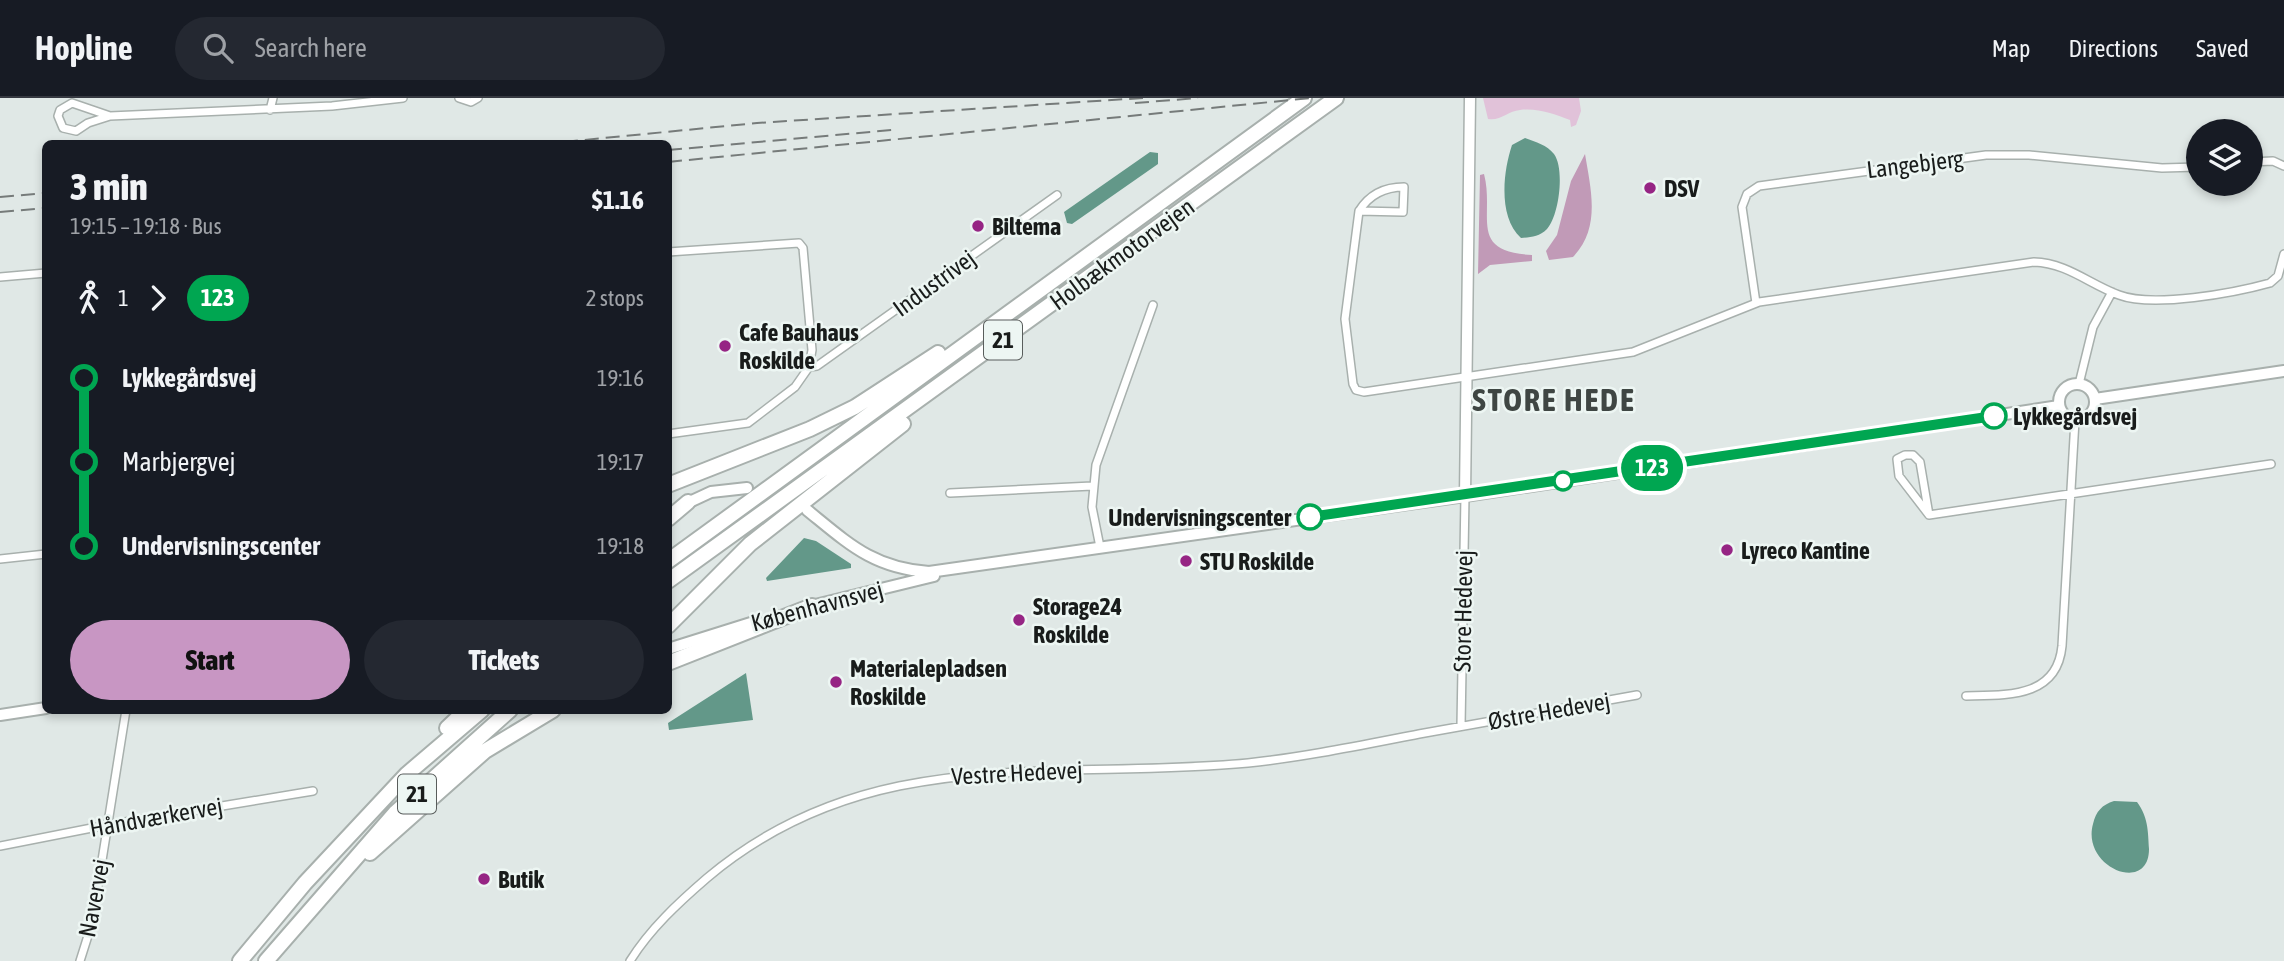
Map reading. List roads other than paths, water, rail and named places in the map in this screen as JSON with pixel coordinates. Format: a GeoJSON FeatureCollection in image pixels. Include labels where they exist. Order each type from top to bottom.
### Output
{"type":"FeatureCollection","features":[{"type":"Feature","properties":{"kind":"highway","name":"Holbækmotorvejen"},"geometry":{"type":"LineString","coordinates":[[672,558],[1304,98]]}},
{"type":"Feature","properties":{"kind":"highway","name":"Holbækmotorvejen"},"geometry":{"type":"LineString","coordinates":[[672,579],[1336,98]]}},
{"type":"Feature","properties":{"kind":"highway"},"geometry":{"type":"LineString","coordinates":[[672,483],[810,429],[855,407],[954,343],[1001,318]]}},
{"type":"Feature","properties":{"kind":"highway"},"geometry":{"type":"LineString","coordinates":[[672,622],[750,544],[951,387],[1000,342]]}},
{"type":"Feature","properties":{"kind":"highway"},"geometry":{"type":"LineString","coordinates":[[672,516],[688,502]]}},
{"type":"Feature","properties":{"kind":"highway"},"geometry":{"type":"LineString","coordinates":[[672,661],[812,606]]}},
{"type":"Feature","properties":{"kind":"highway"},"geometry":{"type":"LineString","coordinates":[[348,837],[370,804],[462,714]]}},
{"type":"Feature","properties":{"kind":"highway","name":"21"},"geometry":{"type":"LineString","coordinates":[[240,961],[407,774],[477,714]]}},
{"type":"Feature","properties":{"kind":"highway","name":"21"},"geometry":{"type":"LineString","coordinates":[[266,961],[396,813],[506,714]]}},
{"type":"Feature","properties":{"kind":"highway"},"geometry":{"type":"LineString","coordinates":[[331,885],[360,863],[485,751],[546,714]]}},
{"type":"Feature","properties":{"kind":"main road"},"geometry":{"type":"LineString","coordinates":[[2095,399],[2284,372]]}},
{"type":"Feature","properties":{"kind":"main road"},"geometry":{"type":"LineString","coordinates":[[2072,384],[2089,389],[2095,399],[2092,412],[2076,421],[2065,416],[2059,406],[2061,393],[2072,384]]}},
{"type":"Feature","properties":{"kind":"main road","name":"Københavnsvej"},"geometry":{"type":"LineString","coordinates":[[672,648],[812,606],[968,569],[1100,547],[1465,496],[2059,406]]}},
{"type":"Feature","properties":{"kind":"main road"},"geometry":{"type":"LineString","coordinates":[[672,511],[711,492],[747,488]]}},
{"type":"Feature","properties":{"kind":"main road","name":"Københavnsvej"},"geometry":{"type":"LineString","coordinates":[[807,510],[860,552],[883,564],[929,572],[968,569]]}},
{"type":"Feature","properties":{"kind":"main road"},"geometry":{"type":"LineString","coordinates":[[0,715],[42,709]]}},
{"type":"Feature","properties":{"kind":"street"},"geometry":{"type":"LineString","coordinates":[[270,110],[273,98]]}},
{"type":"Feature","properties":{"kind":"street"},"geometry":{"type":"LineString","coordinates":[[110,116],[72,103],[60,110],[58,116],[59,123],[69,131],[110,116],[270,110],[403,98]]}},
{"type":"Feature","properties":{"kind":"street"},"geometry":{"type":"LineString","coordinates":[[459,98],[471,102],[478,98]]}},
{"type":"Feature","properties":{"kind":"street"},"geometry":{"type":"LineString","coordinates":[[1465,496],[1470,98]]}},
{"type":"Feature","properties":{"kind":"street","name":"Langebjerg"},"geometry":{"type":"LineString","coordinates":[[1756,303],[1742,207],[1747,194],[1759,186],[1986,155],[2029,155],[2162,168],[2186,167]]}},
{"type":"Feature","properties":{"kind":"street"},"geometry":{"type":"LineString","coordinates":[[2263,161],[2273,161],[2284,166]]}},
{"type":"Feature","properties":{"kind":"street"},"geometry":{"type":"LineString","coordinates":[[1359,211],[1403,212],[1404,187],[1389,187],[1365,202],[1359,211],[1345,319],[1353,384],[1356,390],[1364,392],[1633,352],[1756,303],[2034,262],[2071,270],[2112,292],[2142,301],[2162,301],[2261,286],[2278,276],[2284,254]]}},
{"type":"Feature","properties":{"kind":"street","name":"Industrivej"},"geometry":{"type":"LineString","coordinates":[[672,433],[748,423],[795,387],[809,367],[817,366],[1057,195]]}},
{"type":"Feature","properties":{"kind":"street"},"geometry":{"type":"LineString","coordinates":[[672,252],[799,243],[803,248],[811,340],[809,367]]}},
{"type":"Feature","properties":{"kind":"street"},"geometry":{"type":"LineString","coordinates":[[0,277],[42,273]]}},
{"type":"Feature","properties":{"kind":"street"},"geometry":{"type":"LineString","coordinates":[[2079,384],[2093,327],[2112,292]]}},
{"type":"Feature","properties":{"kind":"street"},"geometry":{"type":"LineString","coordinates":[[1100,547],[1093,486],[1101,448],[1153,305]]}},
{"type":"Feature","properties":{"kind":"street"},"geometry":{"type":"LineString","coordinates":[[1966,696],[2034,689],[2046,682],[2059,666],[2076,421]]}},
{"type":"Feature","properties":{"kind":"street"},"geometry":{"type":"LineString","coordinates":[[1905,455],[1913,455],[1920,462],[1929,515],[1896,469],[1897,459],[1905,455]]}},
{"type":"Feature","properties":{"kind":"street"},"geometry":{"type":"LineString","coordinates":[[1929,515],[2271,464]]}},
{"type":"Feature","properties":{"kind":"street"},"geometry":{"type":"LineString","coordinates":[[950,493],[1093,486]]}},
{"type":"Feature","properties":{"kind":"street","name":"Store Hedevej"},"geometry":{"type":"LineString","coordinates":[[1461,726],[1465,496]]}},
{"type":"Feature","properties":{"kind":"street"},"geometry":{"type":"LineString","coordinates":[[0,559],[42,554]]}},
{"type":"Feature","properties":{"kind":"street","name":"Østre Hedevej"},"geometry":{"type":"LineString","coordinates":[[1461,726],[1636,695]]}},
{"type":"Feature","properties":{"kind":"street","name":"Navervej"},"geometry":{"type":"LineString","coordinates":[[80,961],[92,923],[125,714]]}},
{"type":"Feature","properties":{"kind":"street","name":"Vestre Hedevej"},"geometry":{"type":"LineString","coordinates":[[630,961],[641,943],[682,899],[747,847],[817,811],[877,790],[925,779],[983,772],[1247,763],[1461,726]]}},
{"type":"Feature","properties":{"kind":"street","name":"Håndværkervej"},"geometry":{"type":"LineString","coordinates":[[0,846],[107,825],[313,791]]}},
{"type":"Feature","properties":{"kind":"railway"},"geometry":{"type":"LineString","coordinates":[[584,140],[757,123],[1143,98]]}},
{"type":"Feature","properties":{"kind":"railway"},"geometry":{"type":"LineString","coordinates":[[1135,103],[1198,98]]}},
{"type":"Feature","properties":{"kind":"railway"},"geometry":{"type":"LineString","coordinates":[[672,162],[1311,98]]}},
{"type":"Feature","properties":{"kind":"railway"},"geometry":{"type":"LineString","coordinates":[[672,150],[892,130]]}},
{"type":"Feature","properties":{"kind":"railway"},"geometry":{"type":"LineString","coordinates":[[0,197],[42,193]]}},
{"type":"Feature","properties":{"kind":"railway"},"geometry":{"type":"LineString","coordinates":[[0,212],[42,208]]}},
{"type":"Feature","properties":{"kind":"place","name":"DSV"},"geometry":{"type":"Point","coordinates":[1650,188]}},
{"type":"Feature","properties":{"kind":"place","name":"Biltema"},"geometry":{"type":"Point","coordinates":[978,226]}},
{"type":"Feature","properties":{"kind":"place","name":"Cafe Bauhaus Roskilde"},"geometry":{"type":"Point","coordinates":[725,346]}},
{"type":"Feature","properties":{"kind":"place","name":"Lykkegårdsvej"},"geometry":{"type":"Point","coordinates":[1994,416]}},
{"type":"Feature","properties":{"kind":"place","name":"Undervisningscenter"},"geometry":{"type":"Point","coordinates":[1310,517]}},
{"type":"Feature","properties":{"kind":"place","name":"Lyreco Kantine"},"geometry":{"type":"Point","coordinates":[1727,550]}},
{"type":"Feature","properties":{"kind":"place","name":"STU Roskilde"},"geometry":{"type":"Point","coordinates":[1186,561]}},
{"type":"Feature","properties":{"kind":"place","name":"Storage24 Roskilde"},"geometry":{"type":"Point","coordinates":[1019,620]}},
{"type":"Feature","properties":{"kind":"place","name":"Materialepladsen Roskilde"},"geometry":{"type":"Point","coordinates":[836,682]}},
{"type":"Feature","properties":{"kind":"place","name":"Butik"},"geometry":{"type":"Point","coordinates":[484,879]}},
{"type":"Feature","properties":{"kind":"district","name":"STORE HEDE"},"geometry":{"type":"Point","coordinates":[1554,399]}}]}
